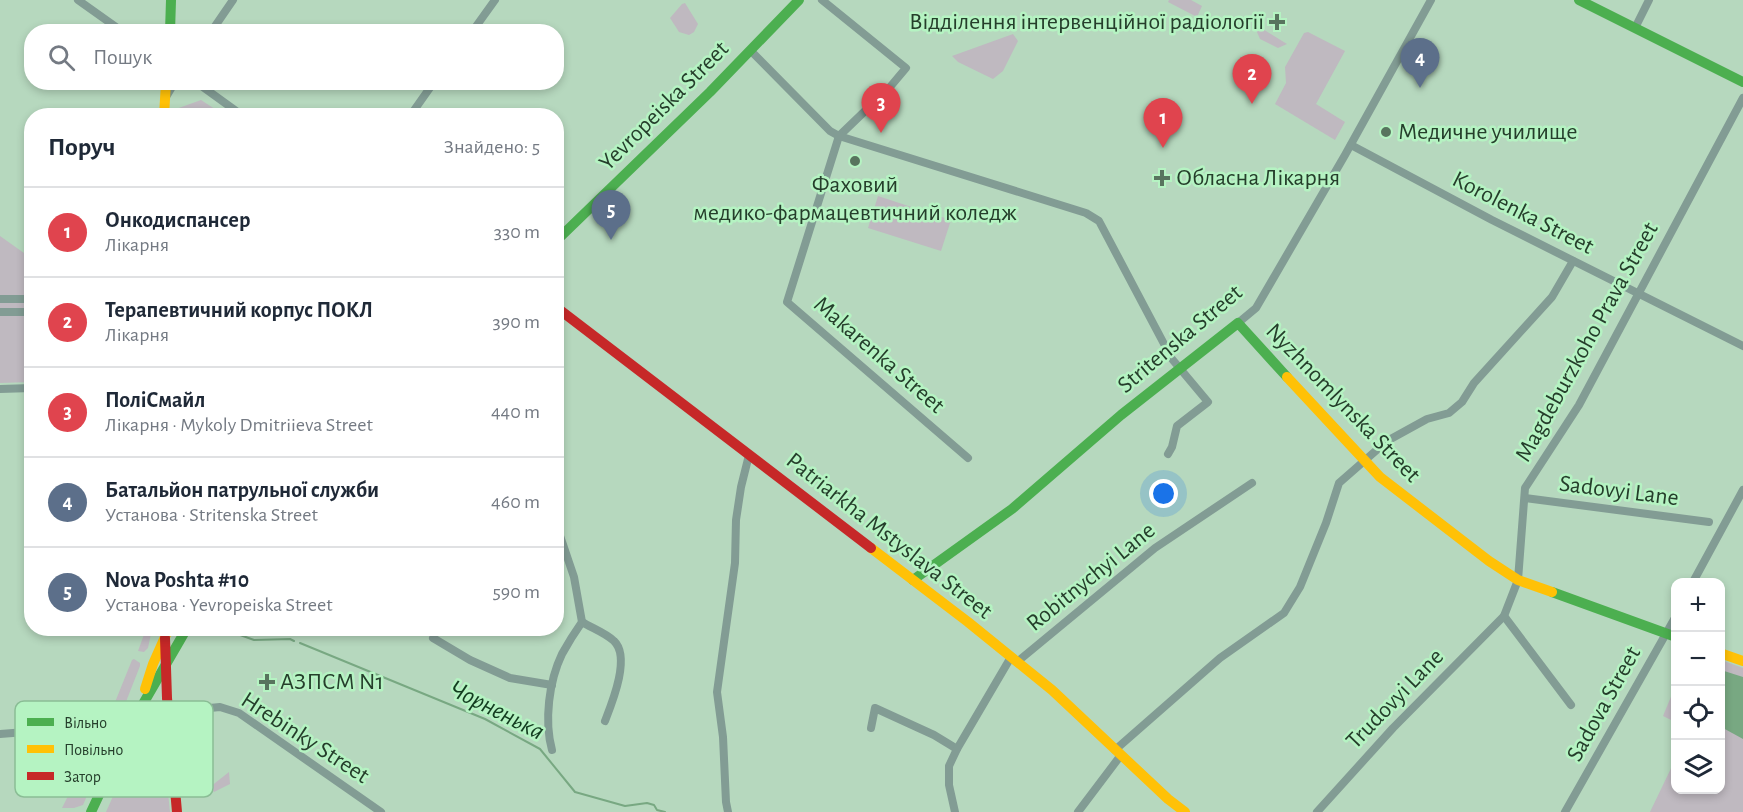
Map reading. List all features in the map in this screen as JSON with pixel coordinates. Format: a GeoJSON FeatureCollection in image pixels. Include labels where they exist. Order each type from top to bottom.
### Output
{"type":"FeatureCollection","features":[{"type":"Feature","properties":{"kind":"main road"},"geometry":{"type":"LineString","coordinates":[[170,24],[171,0]]}},
{"type":"Feature","properties":{"kind":"main road","name":"Yevropeiska Street"},"geometry":{"type":"LineString","coordinates":[[564,233],[751,51],[799,0]]}},
{"type":"Feature","properties":{"kind":"main road"},"geometry":{"type":"LineString","coordinates":[[1579,0],[1743,82]]}},
{"type":"Feature","properties":{"kind":"main road"},"geometry":{"type":"LineString","coordinates":[[164,108],[166,90]]}},
{"type":"Feature","properties":{"kind":"main road","name":"Patriarkha Mstyslava Street"},"geometry":{"type":"LineString","coordinates":[[564,313],[1014,659],[1052,690],[1168,799],[1185,812]]}},
{"type":"Feature","properties":{"kind":"main road","name":"Stritenska Street"},"geometry":{"type":"LineString","coordinates":[[913,580],[1012,509],[1121,415],[1238,323]]}},
{"type":"Feature","properties":{"kind":"main road","name":"Nyzhnomlynska Street"},"geometry":{"type":"LineString","coordinates":[[1238,323],[1380,477],[1489,561],[1518,580],[1671,635]]}},
{"type":"Feature","properties":{"kind":"main road"},"geometry":{"type":"LineString","coordinates":[[141,701],[164,636]]}},
{"type":"Feature","properties":{"kind":"main road"},"geometry":{"type":"LineString","coordinates":[[166,636],[168,701]]}},
{"type":"Feature","properties":{"kind":"main road"},"geometry":{"type":"LineString","coordinates":[[145,701],[182,636]]}},
{"type":"Feature","properties":{"kind":"main road"},"geometry":{"type":"LineString","coordinates":[[1725,655],[1743,661]]}},
{"type":"Feature","properties":{"kind":"main road"},"geometry":{"type":"LineString","coordinates":[[91,812],[98,797]]}},
{"type":"Feature","properties":{"kind":"main road"},"geometry":{"type":"LineString","coordinates":[[176,797],[177,812]]}},
{"type":"Feature","properties":{"kind":"street"},"geometry":{"type":"LineString","coordinates":[[78,0],[112,24]]}},
{"type":"Feature","properties":{"kind":"street"},"geometry":{"type":"LineString","coordinates":[[216,24],[233,0]]}},
{"type":"Feature","properties":{"kind":"street"},"geometry":{"type":"LineString","coordinates":[[478,24],[495,0]]}},
{"type":"Feature","properties":{"kind":"street"},"geometry":{"type":"LineString","coordinates":[[822,0],[906,68],[890,87],[839,136]]}},
{"type":"Feature","properties":{"kind":"street","name":"Stritenska Street"},"geometry":{"type":"LineString","coordinates":[[1238,323],[1256,308],[1351,145],[1431,0]]}},
{"type":"Feature","properties":{"kind":"street"},"geometry":{"type":"LineString","coordinates":[[1635,28],[1649,0]]}},
{"type":"Feature","properties":{"kind":"street"},"geometry":{"type":"LineString","coordinates":[[751,51],[830,131],[839,136],[1093,216],[1099,221],[1172,359],[1208,402],[1177,426],[1168,454]]}},
{"type":"Feature","properties":{"kind":"street"},"geometry":{"type":"LineString","coordinates":[[165,98],[170,90]]}},
{"type":"Feature","properties":{"kind":"street"},"geometry":{"type":"LineString","coordinates":[[207,90],[232,108]]}},
{"type":"Feature","properties":{"kind":"street"},"geometry":{"type":"LineString","coordinates":[[416,108],[428,90]]}},
{"type":"Feature","properties":{"kind":"street","name":"Magdeburzkoho Prava Street"},"geometry":{"type":"LineString","coordinates":[[1504,616],[1518,580],[1525,488],[1580,405],[1743,98]]}},
{"type":"Feature","properties":{"kind":"street","name":"Makarenka Street"},"geometry":{"type":"LineString","coordinates":[[839,136],[787,302],[968,458]]}},
{"type":"Feature","properties":{"kind":"street","name":"Korolenka Street"},"geometry":{"type":"LineString","coordinates":[[1351,145],[1492,220],[1743,346]]}},
{"type":"Feature","properties":{"kind":"street"},"geometry":{"type":"LineString","coordinates":[[1078,812],[1118,753],[1220,658],[1284,613],[1294,599],[1302,581],[1340,483],[1387,441],[1427,419],[1449,413],[1462,402],[1474,383],[1552,297],[1573,261]]}},
{"type":"Feature","properties":{"kind":"street"},"geometry":{"type":"LineString","coordinates":[[0,299],[24,299]]}},
{"type":"Feature","properties":{"kind":"street"},"geometry":{"type":"LineString","coordinates":[[0,312],[24,312]]}},
{"type":"Feature","properties":{"kind":"street"},"geometry":{"type":"LineString","coordinates":[[0,389],[24,388]]}},
{"type":"Feature","properties":{"kind":"street"},"geometry":{"type":"LineString","coordinates":[[728,812],[723,737],[717,692],[735,563],[738,509],[749,455]]}},
{"type":"Feature","properties":{"kind":"street","name":"Robitnychyi Lane"},"geometry":{"type":"LineString","coordinates":[[1014,659],[1155,548],[1252,483]]}},
{"type":"Feature","properties":{"kind":"street"},"geometry":{"type":"LineString","coordinates":[[1695,578],[1743,490]]}},
{"type":"Feature","properties":{"kind":"street","name":"Sadovyi Lane"},"geometry":{"type":"LineString","coordinates":[[1525,498],[1709,522]]}},
{"type":"Feature","properties":{"kind":"street"},"geometry":{"type":"LineString","coordinates":[[552,750],[548,736],[552,685],[561,655],[582,622],[574,577],[564,548]]}},
{"type":"Feature","properties":{"kind":"street"},"geometry":{"type":"LineString","coordinates":[[1504,616],[1571,705]]}},
{"type":"Feature","properties":{"kind":"street","name":"Trudovyi Lane"},"geometry":{"type":"LineString","coordinates":[[1317,812],[1394,728],[1504,616]]}},
{"type":"Feature","properties":{"kind":"street"},"geometry":{"type":"LineString","coordinates":[[582,622],[615,642],[620,652],[619,685],[605,721]]}},
{"type":"Feature","properties":{"kind":"street","name":"Sadova Street"},"geometry":{"type":"LineString","coordinates":[[1565,812],[1671,635]]}},
{"type":"Feature","properties":{"kind":"street"},"geometry":{"type":"LineString","coordinates":[[433,638],[470,660],[510,678],[552,685]]}},
{"type":"Feature","properties":{"kind":"street"},"geometry":{"type":"LineString","coordinates":[[955,812],[949,785],[949,766],[957,749],[1014,659]]}},
{"type":"Feature","properties":{"kind":"street","name":"Hrebinky Street"},"geometry":{"type":"LineString","coordinates":[[213,708],[220,707],[239,713],[381,812]]}},
{"type":"Feature","properties":{"kind":"street"},"geometry":{"type":"LineString","coordinates":[[871,728],[875,708],[934,735],[957,749]]}},
{"type":"Feature","properties":{"kind":"street"},"geometry":{"type":"LineString","coordinates":[[0,734],[15,733]]}},
{"type":"Feature","properties":{"kind":"shaded area"},"geometry":{"type":"Polygon","coordinates":[[[1169,0],[1191,0],[1202,6],[1197,17],[1168,2],[1169,0]]]}},
{"type":"Feature","properties":{"kind":"shaded area"},"geometry":{"type":"Polygon","coordinates":[[[685,3],[698,24],[694,32],[689,35],[679,32],[670,18],[685,3]]]}},
{"type":"Feature","properties":{"kind":"shaded area"},"geometry":{"type":"Polygon","coordinates":[[[1253,23],[1287,44],[1278,48],[1260,39],[1253,23]]]}},
{"type":"Feature","properties":{"kind":"shaded area"},"geometry":{"type":"Polygon","coordinates":[[[1308,32],[1345,51],[1316,104],[1345,122],[1335,140],[1275,104],[1286,83],[1285,67],[1304,33],[1308,32]]]}},
{"type":"Feature","properties":{"kind":"shaded area"},"geometry":{"type":"Polygon","coordinates":[[[1013,34],[1018,41],[1003,71],[993,79],[958,62],[952,56],[1013,34]]]}},
{"type":"Feature","properties":{"kind":"shaded area"},"geometry":{"type":"Polygon","coordinates":[[[201,100],[213,108],[179,108],[201,100]]]}},
{"type":"Feature","properties":{"kind":"shaded area"},"geometry":{"type":"Polygon","coordinates":[[[878,196],[951,220],[941,251],[868,228],[878,196]]]}},
{"type":"Feature","properties":{"kind":"shaded area"},"geometry":{"type":"Polygon","coordinates":[[[0,236],[24,253],[24,382],[0,383],[0,236]]]}},
{"type":"Feature","properties":{"kind":"shaded area"},"geometry":{"type":"Polygon","coordinates":[[[143,636],[151,636],[148,648],[144,652],[138,651],[143,636]]]}},
{"type":"Feature","properties":{"kind":"shaded area"},"geometry":{"type":"Polygon","coordinates":[[[132,660],[140,663],[140,666],[126,701],[115,701],[132,660]]]}},
{"type":"Feature","properties":{"kind":"shaded area"},"geometry":{"type":"Polygon","coordinates":[[[1725,661],[1743,668],[1743,812],[1650,812],[1671,768],[1671,794],[1725,794],[1725,661]]]}},
{"type":"Feature","properties":{"kind":"shaded area"},"geometry":{"type":"Polygon","coordinates":[[[1725,671],[1743,677],[1743,739],[1725,729],[1725,671]]]}},
{"type":"Feature","properties":{"kind":"shaded area"},"geometry":{"type":"Polygon","coordinates":[[[1671,697],[1671,720],[1663,716],[1671,697]]]}},
{"type":"Feature","properties":{"kind":"shaded area"},"geometry":{"type":"Polygon","coordinates":[[[229,772],[230,784],[214,792],[213,785],[229,772]]]}},
{"type":"Feature","properties":{"kind":"shaded area"},"geometry":{"type":"Polygon","coordinates":[[[68,797],[86,797],[83,805],[62,808],[68,797]]]}},
{"type":"Feature","properties":{"kind":"shaded area"},"geometry":{"type":"Polygon","coordinates":[[[113,797],[168,797],[170,812],[106,812],[113,797]]]}},
{"type":"Feature","properties":{"kind":"waterway","name":"Чорненька"},"geometry":{"type":"LineString","coordinates":[[243,636],[254,640],[290,639],[294,641]]}},
{"type":"Feature","properties":{"kind":"waterway","name":"Чорненька"},"geometry":{"type":"LineString","coordinates":[[300,643],[485,719],[540,749],[575,792],[625,806],[647,803],[665,812]]}},
{"type":"Feature","properties":{"kind":"traffic: fast"},"geometry":{"type":"LineString","coordinates":[[170,24],[171,0]]}},
{"type":"Feature","properties":{"kind":"traffic: fast"},"geometry":{"type":"LineString","coordinates":[[564,233],[710,92],[799,0]]}},
{"type":"Feature","properties":{"kind":"traffic: fast"},"geometry":{"type":"LineString","coordinates":[[1579,0],[1743,82]]}},
{"type":"Feature","properties":{"kind":"traffic: fast"},"geometry":{"type":"LineString","coordinates":[[913,580],[1012,509],[1121,415],[1238,323],[1287,377]]}},
{"type":"Feature","properties":{"kind":"traffic: fast"},"geometry":{"type":"LineString","coordinates":[[1552,592],[1671,635]]}},
{"type":"Feature","properties":{"kind":"traffic: fast"},"geometry":{"type":"LineString","coordinates":[[145,701],[182,636]]}},
{"type":"Feature","properties":{"kind":"traffic: fast"},"geometry":{"type":"LineString","coordinates":[[91,812],[98,797]]}},
{"type":"Feature","properties":{"kind":"traffic: slow"},"geometry":{"type":"LineString","coordinates":[[164,108],[166,90]]}},
{"type":"Feature","properties":{"kind":"traffic: slow"},"geometry":{"type":"LineString","coordinates":[[1287,377],[1380,477],[1489,561],[1518,580],[1552,592]]}},
{"type":"Feature","properties":{"kind":"traffic: slow"},"geometry":{"type":"LineString","coordinates":[[871,548],[1052,690],[1168,799],[1185,812]]}},
{"type":"Feature","properties":{"kind":"traffic: slow"},"geometry":{"type":"LineString","coordinates":[[145,689],[165,636]]}},
{"type":"Feature","properties":{"kind":"traffic: slow"},"geometry":{"type":"LineString","coordinates":[[1725,655],[1743,661]]}},
{"type":"Feature","properties":{"kind":"traffic: jam"},"geometry":{"type":"LineString","coordinates":[[564,313],[871,548]]}},
{"type":"Feature","properties":{"kind":"traffic: jam"},"geometry":{"type":"LineString","coordinates":[[165,638],[167,701]]}},
{"type":"Feature","properties":{"kind":"traffic: jam"},"geometry":{"type":"LineString","coordinates":[[176,797],[177,812]]}},
{"type":"Feature","properties":{"kind":"place","name":"Відділення інтервенційної радіології"},"geometry":{"type":"Point","coordinates":[1277,22]}},
{"type":"Feature","properties":{"kind":"place","name":"Батальйон патрульної служби"},"geometry":{"type":"Point","coordinates":[1420,88]}},
{"type":"Feature","properties":{"kind":"place","name":"Терапевтичний корпус ПОКЛ"},"geometry":{"type":"Point","coordinates":[1252,104]}},
{"type":"Feature","properties":{"kind":"place","name":"Медичне училище"},"geometry":{"type":"Point","coordinates":[1386,132]}},
{"type":"Feature","properties":{"kind":"place","name":"ПоліСмайл"},"geometry":{"type":"Point","coordinates":[881,133]}},
{"type":"Feature","properties":{"kind":"place","name":"Онкодиспансер"},"geometry":{"type":"Point","coordinates":[1163,148]}},
{"type":"Feature","properties":{"kind":"place","name":"Фаховий медико-фармацевтичний коледж"},"geometry":{"type":"Point","coordinates":[855,161]}},
{"type":"Feature","properties":{"kind":"place","name":"Обласна Лікарня"},"geometry":{"type":"Point","coordinates":[1162,178]}},
{"type":"Feature","properties":{"kind":"place","name":"Nova Poshta #10"},"geometry":{"type":"Point","coordinates":[611,240]}},
{"type":"Feature","properties":{"kind":"place","name":"АЗПСМ N1"},"geometry":{"type":"Point","coordinates":[267,682]}}]}
